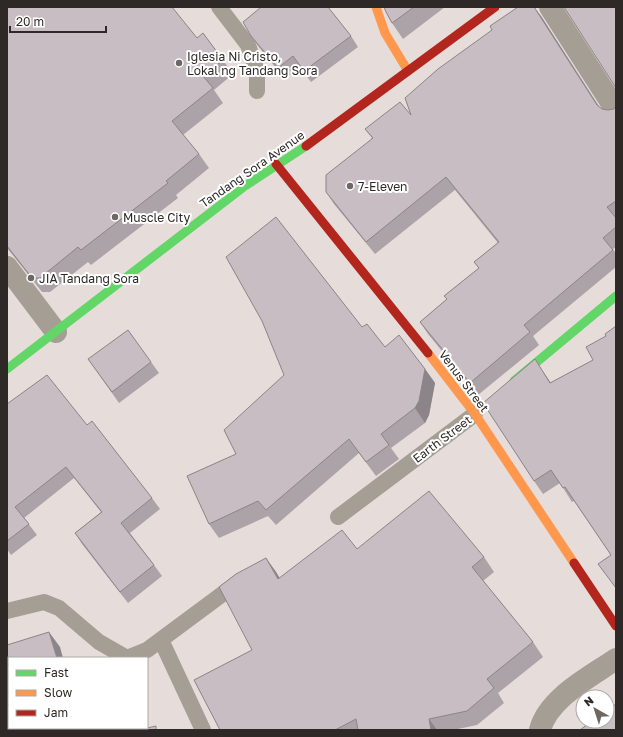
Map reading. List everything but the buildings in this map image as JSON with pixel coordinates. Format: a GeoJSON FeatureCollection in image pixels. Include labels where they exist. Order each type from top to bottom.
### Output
{"type":"FeatureCollection","features":[{"type":"Feature","properties":{"kind":"street"},"geometry":{"type":"LineString","coordinates":[[376,7],[385,33],[408,71]]}},
{"type":"Feature","properties":{"kind":"street","name":"Tandang Sora Avenue"},"geometry":{"type":"LineString","coordinates":[[7,368],[276,164],[308,144],[495,7]]}},
{"type":"Feature","properties":{"kind":"street"},"geometry":{"type":"LineString","coordinates":[[550,7],[616,110]]}},
{"type":"Feature","properties":{"kind":"street","name":"Venus Street"},"geometry":{"type":"LineString","coordinates":[[276,164],[408,328],[478,412],[616,626]]}},
{"type":"Feature","properties":{"kind":"street"},"geometry":{"type":"LineString","coordinates":[[7,267],[56,332]]}},
{"type":"Feature","properties":{"kind":"street"},"geometry":{"type":"LineString","coordinates":[[504,390],[616,296]]}},
{"type":"Feature","properties":{"kind":"street"},"geometry":{"type":"LineString","coordinates":[[540,730],[542,720],[556,701],[616,658]]}},
{"type":"Feature","properties":{"kind":"lane"},"geometry":{"type":"LineString","coordinates":[[219,7],[248,45],[257,71],[257,92]]}},
{"type":"Feature","properties":{"kind":"lane","name":"Earth Street"},"geometry":{"type":"LineString","coordinates":[[338,517],[478,412]]}},
{"type":"Feature","properties":{"kind":"lane"},"geometry":{"type":"LineString","coordinates":[[130,657],[147,650],[240,581]]}},
{"type":"Feature","properties":{"kind":"lane"},"geometry":{"type":"LineString","coordinates":[[7,611],[44,602],[58,608],[99,642],[125,657]]}},
{"type":"Feature","properties":{"kind":"lane"},"geometry":{"type":"LineString","coordinates":[[161,640],[203,730]]}},
{"type":"Feature","properties":{"kind":"traffic: fast"},"geometry":{"type":"LineString","coordinates":[[7,369],[245,186],[306,146]]}},
{"type":"Feature","properties":{"kind":"traffic: fast"},"geometry":{"type":"LineString","coordinates":[[514,381],[616,296]]}},
{"type":"Feature","properties":{"kind":"traffic: slow"},"geometry":{"type":"LineString","coordinates":[[376,7],[385,33],[408,71]]}},
{"type":"Feature","properties":{"kind":"traffic: slow"},"geometry":{"type":"LineString","coordinates":[[428,353],[475,414],[574,563]]}},
{"type":"Feature","properties":{"kind":"traffic: jam"},"geometry":{"type":"LineString","coordinates":[[306,146],[495,7]]}},
{"type":"Feature","properties":{"kind":"traffic: jam"},"geometry":{"type":"LineString","coordinates":[[276,164],[428,353]]}},
{"type":"Feature","properties":{"kind":"traffic: jam"},"geometry":{"type":"LineString","coordinates":[[574,563],[616,626]]}},
{"type":"Feature","properties":{"kind":"place","name":"Iglesia Ni Cristo, Lokal ng Tandang Sora"},"geometry":{"type":"Point","coordinates":[179,63]}},
{"type":"Feature","properties":{"kind":"place","name":"7-Eleven"},"geometry":{"type":"Point","coordinates":[350,186]}},
{"type":"Feature","properties":{"kind":"place","name":"Muscle City"},"geometry":{"type":"Point","coordinates":[115,217]}},
{"type":"Feature","properties":{"kind":"place","name":"JIA Tandang Sora"},"geometry":{"type":"Point","coordinates":[31,278]}}]}
